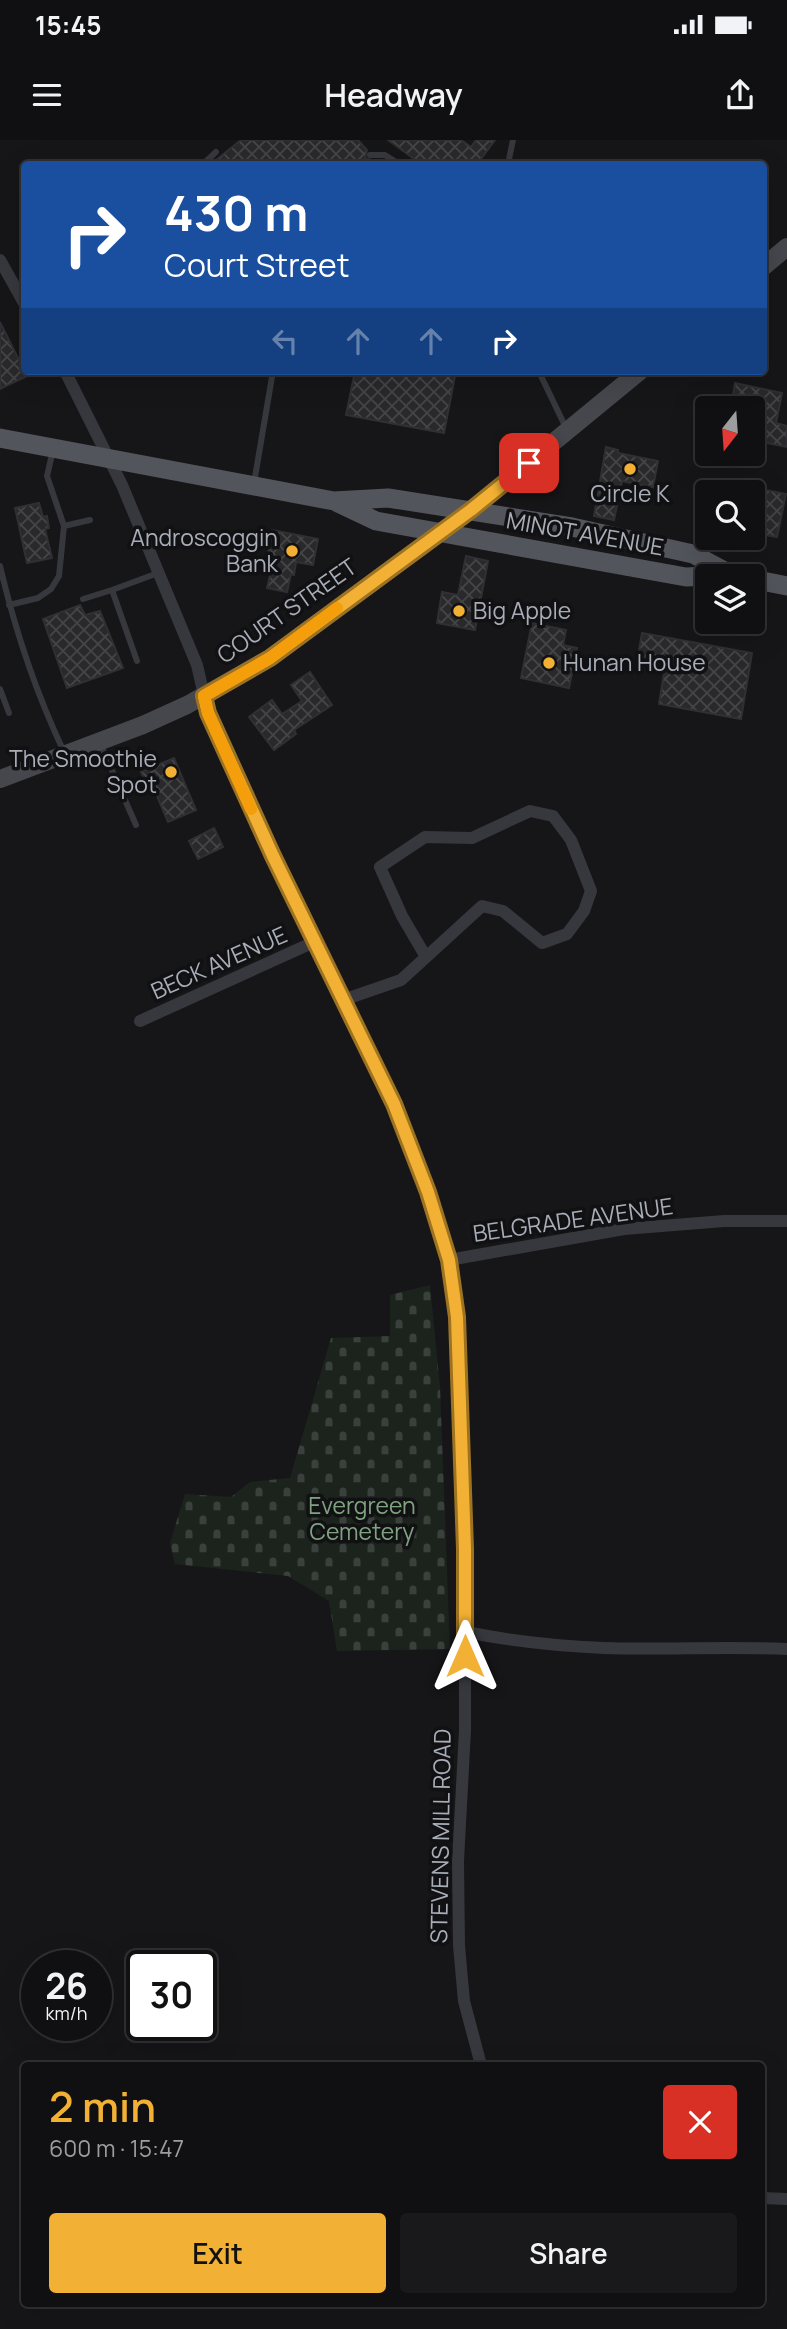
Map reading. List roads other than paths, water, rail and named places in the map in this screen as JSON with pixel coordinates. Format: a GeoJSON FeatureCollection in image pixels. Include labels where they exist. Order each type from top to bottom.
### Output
{"type":"FeatureCollection","features":[{"type":"Feature","properties":{"kind":"main road"},"geometry":{"type":"LineString","coordinates":[[767,264],[787,247]]}},
{"type":"Feature","properties":{"kind":"main road","name":"COURT STREET"},"geometry":{"type":"LineString","coordinates":[[0,779],[143,725],[204,696],[270,658],[471,510],[635,375]]}},
{"type":"Feature","properties":{"kind":"main road","name":"MINOT AVENUE"},"geometry":{"type":"LineString","coordinates":[[0,438],[334,501],[388,498],[572,527],[693,554],[713,564]]}},
{"type":"Feature","properties":{"kind":"main road","name":"MINOT AVENUE"},"geometry":{"type":"LineString","coordinates":[[334,501],[376,521],[686,578],[695,577]]}},
{"type":"Feature","properties":{"kind":"main road"},"geometry":{"type":"LineString","coordinates":[[765,582],[787,586]]}},
{"type":"Feature","properties":{"kind":"street"},"geometry":{"type":"LineString","coordinates":[[0,260],[21,298]]}},
{"type":"Feature","properties":{"kind":"street","name":"STEVENS MILL ROAD"},"geometry":{"type":"LineString","coordinates":[[67,375],[122,485],[197,665],[208,713],[314,942],[394,1104],[410,1143],[449,1260],[457,1317],[466,1632],[465,1730],[458,1861],[458,1946],[464,2001],[480,2062]]}},
{"type":"Feature","properties":{"kind":"street"},"geometry":{"type":"LineString","coordinates":[[343,1000],[401,980],[482,906],[503,911],[542,943],[566,934],[584,911],[591,891],[571,840],[553,816],[530,811],[472,838],[425,837],[380,867],[402,916],[426,957]]}},
{"type":"Feature","properties":{"kind":"street","name":"BECK AVENUE"},"geometry":{"type":"LineString","coordinates":[[140,1021],[314,942]]}},
{"type":"Feature","properties":{"kind":"street","name":"BELGRADE AVENUE"},"geometry":{"type":"LineString","coordinates":[[449,1260],[624,1229],[724,1221],[787,1221]]}},
{"type":"Feature","properties":{"kind":"street"},"geometry":{"type":"LineString","coordinates":[[466,1632],[504,1639],[603,1648],[787,1648]]}},
{"type":"Feature","properties":{"kind":"street"},"geometry":{"type":"LineString","coordinates":[[765,2197],[787,2199]]}},
{"type":"Feature","properties":{"kind":"lane"},"geometry":{"type":"LineString","coordinates":[[503,140],[513,142],[509,161]]}},
{"type":"Feature","properties":{"kind":"lane"},"geometry":{"type":"LineString","coordinates":[[206,161],[216,152]]}},
{"type":"Feature","properties":{"kind":"lane"},"geometry":{"type":"LineString","coordinates":[[370,155],[385,155],[394,161]]}},
{"type":"Feature","properties":{"kind":"lane"},"geometry":{"type":"LineString","coordinates":[[253,486],[272,375]]}},
{"type":"Feature","properties":{"kind":"lane"},"geometry":{"type":"LineString","coordinates":[[540,375],[568,432]]}},
{"type":"Feature","properties":{"kind":"lane"},"geometry":{"type":"LineString","coordinates":[[9,605],[38,598],[51,589],[59,576],[64,526],[47,476],[54,449]]}},
{"type":"Feature","properties":{"kind":"lane"},"geometry":{"type":"LineString","coordinates":[[64,526],[90,520]]}},
{"type":"Feature","properties":{"kind":"lane"},"geometry":{"type":"LineString","coordinates":[[0,566],[28,665],[65,755]]}},
{"type":"Feature","properties":{"kind":"lane"},"geometry":{"type":"LineString","coordinates":[[83,599],[158,573]]}},
{"type":"Feature","properties":{"kind":"lane"},"geometry":{"type":"LineString","coordinates":[[112,590],[137,661]]}},
{"type":"Feature","properties":{"kind":"lane"},"geometry":{"type":"LineString","coordinates":[[0,689],[9,713]]}},
{"type":"Feature","properties":{"kind":"lane"},"geometry":{"type":"LineString","coordinates":[[99,742],[136,825]]}},
{"type":"Feature","properties":{"kind":"place","name":"Circle K"},"geometry":{"type":"Point","coordinates":[630,469]}},
{"type":"Feature","properties":{"kind":"place","name":"Androscoggin Bank"},"geometry":{"type":"Point","coordinates":[292,551]}},
{"type":"Feature","properties":{"kind":"place","name":"Big Apple"},"geometry":{"type":"Point","coordinates":[459,611]}},
{"type":"Feature","properties":{"kind":"place","name":"Hunan House"},"geometry":{"type":"Point","coordinates":[549,663]}},
{"type":"Feature","properties":{"kind":"place","name":"The Smoothie Spot"},"geometry":{"type":"Point","coordinates":[171,772]}},
{"type":"Feature","properties":{"kind":"park label","name":"Evergreen Cemetery"},"geometry":{"type":"Point","coordinates":[362,1519]}}]}
